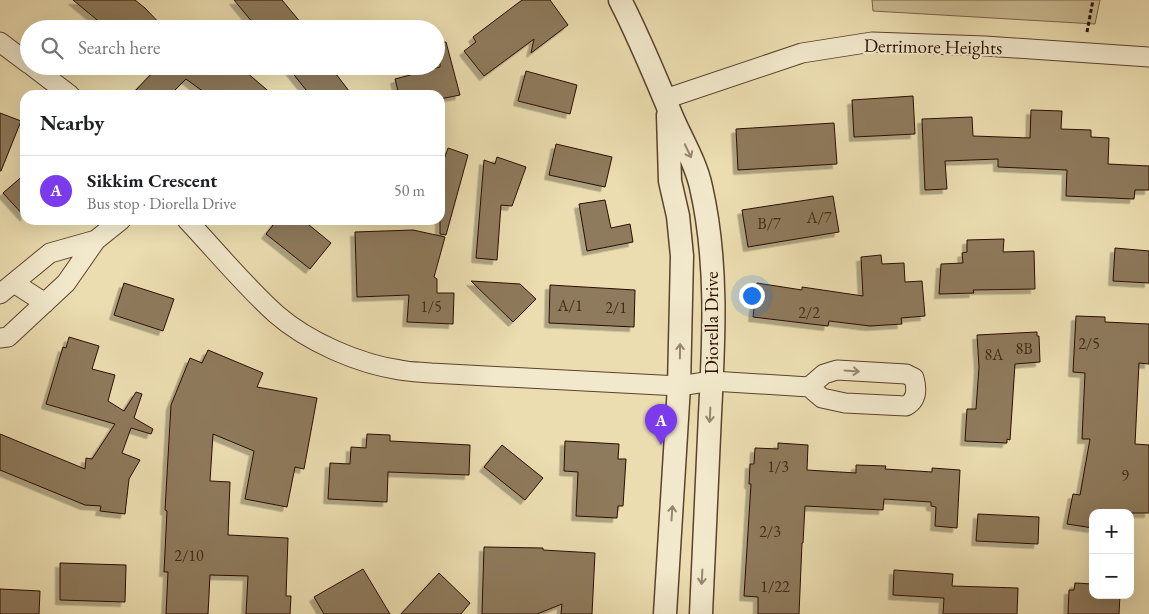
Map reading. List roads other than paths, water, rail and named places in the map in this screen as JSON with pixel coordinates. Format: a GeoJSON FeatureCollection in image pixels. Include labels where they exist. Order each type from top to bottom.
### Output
{"type":"FeatureCollection","features":[{"type":"Feature","properties":{"kind":"street","name":"Diorella Drive"},"geometry":{"type":"LineString","coordinates":[[620,0],[636,30],[666,103],[695,166],[708,224],[714,308],[701,614]]}},
{"type":"Feature","properties":{"kind":"street"},"geometry":{"type":"LineString","coordinates":[[0,42],[20,57]]}},
{"type":"Feature","properties":{"kind":"street","name":"Derrimore Heights"},"geometry":{"type":"LineString","coordinates":[[666,103],[802,53],[872,42],[986,46],[1149,57]]}},
{"type":"Feature","properties":{"kind":"street"},"geometry":{"type":"LineString","coordinates":[[44,75],[63,90]]}},
{"type":"Feature","properties":{"kind":"street","name":"Diorella Drive"},"geometry":{"type":"LineString","coordinates":[[665,614],[679,386],[682,256],[678,216],[670,181],[666,103]]}},
{"type":"Feature","properties":{"kind":"street"},"geometry":{"type":"LineString","coordinates":[[680,229],[708,224]]}},
{"type":"Feature","properties":{"kind":"street"},"geometry":{"type":"LineString","coordinates":[[0,338],[8,337],[66,283],[96,240],[115,225]]}},
{"type":"Feature","properties":{"kind":"street"},"geometry":{"type":"LineString","coordinates":[[192,225],[246,285],[278,316],[307,336],[338,352],[371,364],[430,373],[679,386],[712,380],[809,387],[822,398],[845,403],[906,406],[915,398],[916,390],[914,378],[906,374],[837,370],[824,374],[809,387]]}},
{"type":"Feature","properties":{"kind":"street"},"geometry":{"type":"LineString","coordinates":[[45,303],[7,289],[50,253],[96,240]]}},
{"type":"Feature","properties":{"kind":"street"},"geometry":{"type":"LineString","coordinates":[[670,544],[704,546]]}},
{"type":"Feature","properties":{"kind":"place","name":"Sikkim Crescent"},"geometry":{"type":"Point","coordinates":[661,445]}}]}
